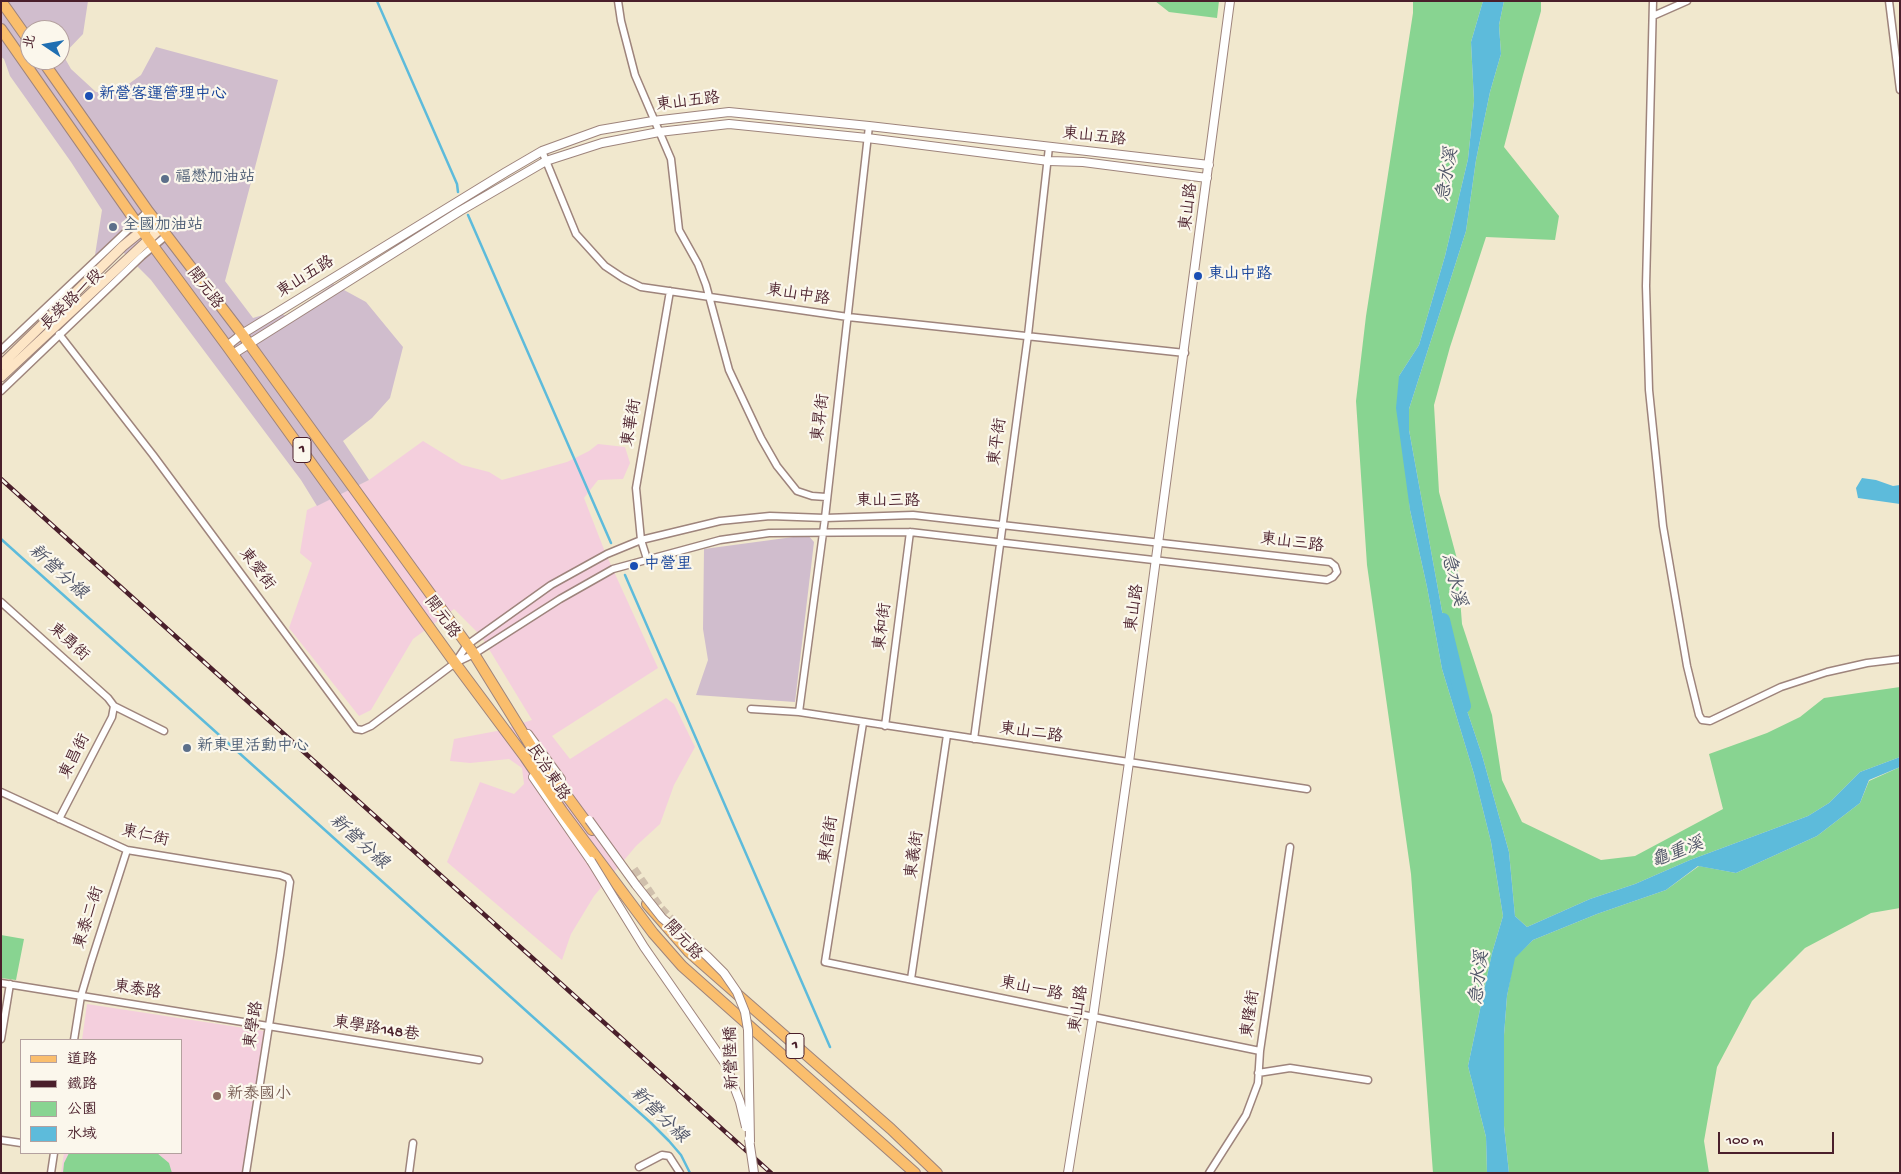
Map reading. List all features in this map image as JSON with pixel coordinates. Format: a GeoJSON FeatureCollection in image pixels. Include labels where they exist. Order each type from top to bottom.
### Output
{"type":"FeatureCollection","features":[{"type":"Feature","properties":{"kind":"main road"},"geometry":{"type":"LineString","coordinates":[[1,1],[20,28]]}},
{"type":"Feature","properties":{"kind":"main road","name":"開元路"},"geometry":{"type":"LineString","coordinates":[[1,29],[80,139],[145,235],[455,663],[654,933],[682,966],[915,1173]]}},
{"type":"Feature","properties":{"kind":"main road","name":"開元路"},"geometry":{"type":"LineString","coordinates":[[49,70],[158,224],[242,334],[474,654],[534,751],[656,916],[689,952],[891,1129],[937,1173]]}},
{"type":"Feature","properties":{"kind":"main road","name":"長榮路一段"},"geometry":{"type":"LineString","coordinates":[[1,377],[131,254],[145,235],[158,224]]}},
{"type":"Feature","properties":{"kind":"main road","name":"長榮路一段"},"geometry":{"type":"LineString","coordinates":[[1,365],[123,246],[145,235]]}},
{"type":"Feature","properties":{"kind":"street"},"geometry":{"type":"LineString","coordinates":[[618,1],[635,75],[653,121],[671,159],[679,230],[698,264],[730,370],[760,438],[777,466],[797,491],[812,496],[826,497]]}},
{"type":"Feature","properties":{"kind":"street","name":"東山路"},"geometry":{"type":"LineString","coordinates":[[1068,1173],[1093,1016],[1129,762],[1185,353],[1230,1]]}},
{"type":"Feature","properties":{"kind":"street"},"geometry":{"type":"LineString","coordinates":[[1654,1],[1646,286],[1649,390],[1663,526],[1687,666],[1699,715],[1702,720],[1710,722],[1781,687],[1827,672],[1867,662],[1900,659]]}},
{"type":"Feature","properties":{"kind":"street"},"geometry":{"type":"LineString","coordinates":[[1653,16],[1687,1]]}},
{"type":"Feature","properties":{"kind":"street"},"geometry":{"type":"LineString","coordinates":[[1889,1],[1900,90]]}},
{"type":"Feature","properties":{"kind":"street","name":"東山五路"},"geometry":{"type":"LineString","coordinates":[[230,350],[242,334],[456,201],[542,151],[600,130],[653,121],[729,112],[1209,165]]}},
{"type":"Feature","properties":{"kind":"street","name":"東山五路"},"geometry":{"type":"LineString","coordinates":[[230,350],[249,344],[460,211],[546,161],[602,143],[659,132],[729,124],[867,138],[1049,161],[1083,162],[1207,178]]}},
{"type":"Feature","properties":{"kind":"street","name":"東昇街"},"geometry":{"type":"LineString","coordinates":[[799,712],[825,518],[868,126]]}},
{"type":"Feature","properties":{"kind":"street","name":"東平街"},"geometry":{"type":"LineString","coordinates":[[974,739],[1028,335],[1049,161],[1049,147]]}},
{"type":"Feature","properties":{"kind":"street","name":"東山中路"},"geometry":{"type":"LineString","coordinates":[[542,151],[576,234],[605,266],[641,287],[848,317],[1185,353]]}},
{"type":"Feature","properties":{"kind":"street","name":"長榮路一段"},"geometry":{"type":"LineString","coordinates":[[1,350],[158,224]]}},
{"type":"Feature","properties":{"kind":"street","name":"長榮路一段"},"geometry":{"type":"LineString","coordinates":[[1,390],[59,334],[145,235]]}},
{"type":"Feature","properties":{"kind":"street","name":"東華街"},"geometry":{"type":"LineString","coordinates":[[647,559],[641,540],[636,488],[670,291]]}},
{"type":"Feature","properties":{"kind":"street","name":"東愛街"},"geometry":{"type":"LineString","coordinates":[[59,334],[153,455],[356,729],[362,730],[370,726],[455,663]]}},
{"type":"Feature","properties":{"kind":"street","name":"東山三路"},"geometry":{"type":"LineString","coordinates":[[913,515],[1330,562],[1335,566],[1337,572],[1334,578],[1327,580],[910,532],[769,533],[730,538],[614,569],[560,599],[474,654],[455,663],[467,645],[551,584],[607,554],[641,540],[720,521],[770,516],[825,518],[913,515]]}},
{"type":"Feature","properties":{"kind":"street","name":"東和街"},"geometry":{"type":"LineString","coordinates":[[885,726],[910,532]]}},
{"type":"Feature","properties":{"kind":"street","name":"東勇街"},"geometry":{"type":"LineString","coordinates":[[1,602],[108,698],[114,706],[164,732]]}},
{"type":"Feature","properties":{"kind":"street","name":"開元路"},"geometry":{"type":"LineString","coordinates":[[495,686],[589,820]]}},
{"type":"Feature","properties":{"kind":"street","name":"民治東路"},"geometry":{"type":"LineString","coordinates":[[481,698],[572,837],[590,861]]}},
{"type":"Feature","properties":{"kind":"street","name":"東昌街"},"geometry":{"type":"LineString","coordinates":[[59,819],[112,717],[114,706]]}},
{"type":"Feature","properties":{"kind":"street","name":"東山二路"},"geometry":{"type":"LineString","coordinates":[[751,709],[799,712],[1307,789]]}},
{"type":"Feature","properties":{"kind":"street","name":"東信街"},"geometry":{"type":"LineString","coordinates":[[825,962],[863,723]]}},
{"type":"Feature","properties":{"kind":"street","name":"東義街"},"geometry":{"type":"LineString","coordinates":[[911,979],[947,735]]}},
{"type":"Feature","properties":{"kind":"street","name":"東仁街"},"geometry":{"type":"LineString","coordinates":[[1,792],[127,850],[280,874],[285,876],[290,882]]}},
{"type":"Feature","properties":{"kind":"street","name":"新營陸橋"},"geometry":{"type":"LineString","coordinates":[[589,820],[636,886],[662,918],[708,956],[724,973],[737,992],[748,1030],[750,1142],[754,1173]]}},
{"type":"Feature","properties":{"kind":"street","name":"東隆街"},"geometry":{"type":"LineString","coordinates":[[1209,1173],[1246,1114],[1258,1083],[1260,1051],[1290,847]]}},
{"type":"Feature","properties":{"kind":"street","name":"東泰二街"},"geometry":{"type":"LineString","coordinates":[[74,1039],[81,996],[127,850]]}},
{"type":"Feature","properties":{"kind":"street","name":"新營陸橋"},"geometry":{"type":"LineString","coordinates":[[590,861],[644,947],[726,1065],[740,1102],[750,1142]]}},
{"type":"Feature","properties":{"kind":"street","name":"東學路"},"geometry":{"type":"LineString","coordinates":[[246,1173],[290,882]]}},
{"type":"Feature","properties":{"kind":"street","name":"東山一路"},"geometry":{"type":"LineString","coordinates":[[825,962],[1260,1051]]}},
{"type":"Feature","properties":{"kind":"street"},"geometry":{"type":"LineString","coordinates":[[653,968],[668,979]]}},
{"type":"Feature","properties":{"kind":"street","name":"東泰路"},"geometry":{"type":"LineString","coordinates":[[1,983],[268,1025]]}},
{"type":"Feature","properties":{"kind":"street"},"geometry":{"type":"LineString","coordinates":[[1,1038],[10,984]]}},
{"type":"Feature","properties":{"kind":"street","name":"東學路148巷"},"geometry":{"type":"LineString","coordinates":[[268,1025],[479,1060]]}},
{"type":"Feature","properties":{"kind":"street"},"geometry":{"type":"LineString","coordinates":[[1258,1073],[1290,1068],[1368,1080]]}},
{"type":"Feature","properties":{"kind":"street"},"geometry":{"type":"LineString","coordinates":[[1,1140],[20,1143]]}},
{"type":"Feature","properties":{"kind":"street"},"geometry":{"type":"LineString","coordinates":[[409,1173],[412,1143]]}},
{"type":"Feature","properties":{"kind":"street"},"geometry":{"type":"LineString","coordinates":[[51,1173],[54,1154]]}},
{"type":"Feature","properties":{"kind":"street"},"geometry":{"type":"LineString","coordinates":[[639,1167],[662,1155],[669,1156],[680,1173]]}},
{"type":"Feature","properties":{"kind":"shaded area"},"geometry":{"type":"Polygon","coordinates":[[[1,1],[88,1],[83,34],[70,48],[70,20],[20,20],[20,70],[70,70],[70,67],[96,92],[115,94],[141,75],[156,47],[278,80],[225,281],[253,318],[276,311],[286,316],[333,284],[366,302],[403,347],[390,398],[372,418],[343,441],[369,480],[317,506],[301,480],[151,280],[119,248],[93,268],[102,210],[71,162],[10,76],[4,59],[1,57],[1,1]]]}},
{"type":"Feature","properties":{"kind":"shaded area"},"geometry":{"type":"Polygon","coordinates":[[[423,441],[462,465],[489,472],[502,480],[567,462],[589,451],[598,444],[625,447],[630,463],[623,479],[598,480],[584,498],[605,552],[658,668],[552,736],[570,759],[666,698],[674,704],[695,747],[674,785],[660,824],[636,846],[594,896],[571,934],[562,960],[447,862],[480,782],[514,794],[524,784],[522,768],[509,759],[470,763],[450,761],[454,739],[497,731],[532,720],[481,636],[454,609],[413,639],[371,710],[359,716],[289,628],[312,563],[300,553],[307,510],[369,480],[423,441]]]}},
{"type":"Feature","properties":{"kind":"shaded area"},"geometry":{"type":"Polygon","coordinates":[[[808,535],[814,542],[795,702],[696,695],[708,660],[703,629],[704,549],[808,535]]]}},
{"type":"Feature","properties":{"kind":"shaded area","name":"新泰國小"},"geometry":{"type":"Polygon","coordinates":[[[87,1004],[264,1031],[242,1173],[61,1173],[64,1154],[182,1154],[182,1039],[82,1039],[87,1004]]]}},
{"type":"Feature","properties":{"kind":"green space"},"geometry":{"type":"Polygon","coordinates":[[[1155,1],[1219,1],[1217,18],[1169,12],[1155,1]]]}},
{"type":"Feature","properties":{"kind":"green space"},"geometry":{"type":"Polygon","coordinates":[[[1413,1],[1483,1],[1471,42],[1474,101],[1468,159],[1445,256],[1419,345],[1399,376],[1410,510],[1442,669],[1474,774],[1491,842],[1503,916],[1492,953],[1468,1066],[1486,1137],[1487,1173],[1433,1173],[1411,874],[1367,565],[1356,401],[1366,316],[1413,13],[1413,1]]]}},
{"type":"Feature","properties":{"kind":"green space"},"geometry":{"type":"Polygon","coordinates":[[[1504,1],[1541,1],[1541,11],[1504,147],[1559,216],[1555,240],[1486,237],[1450,347],[1434,405],[1439,492],[1457,559],[1462,624],[1492,715],[1502,780],[1522,822],[1601,860],[1635,856],[1723,809],[1709,754],[1767,733],[1800,717],[1824,698],[1900,687],[1900,757],[1860,772],[1829,803],[1808,816],[1690,860],[1635,884],[1590,899],[1527,927],[1515,916],[1509,852],[1482,755],[1452,666],[1409,430],[1409,409],[1466,231],[1476,160],[1490,92],[1501,54],[1499,25],[1504,1]]]}},
{"type":"Feature","properties":{"kind":"green space"},"geometry":{"type":"Polygon","coordinates":[[[1900,767],[1900,908],[1871,913],[1805,948],[1752,1001],[1717,1067],[1704,1141],[1709,1173],[1509,1173],[1504,1126],[1504,1035],[1507,996],[1514,958],[1533,940],[1597,914],[1666,890],[1699,866],[1736,873],[1817,836],[1860,803],[1869,781],[1900,767]]]}},
{"type":"Feature","properties":{"kind":"green space"},"geometry":{"type":"Polygon","coordinates":[[[1,935],[24,939],[16,980],[1,978],[1,935]]]}},
{"type":"Feature","properties":{"kind":"green space"},"geometry":{"type":"Polygon","coordinates":[[[68,1154],[158,1154],[169,1163],[172,1173],[63,1173],[64,1163],[68,1154]]]}},
{"type":"Feature","properties":{"kind":"water"},"geometry":{"type":"Polygon","coordinates":[[[1483,1],[1504,1],[1499,25],[1501,54],[1490,92],[1476,160],[1466,231],[1409,409],[1409,430],[1452,666],[1482,755],[1509,852],[1515,916],[1527,927],[1590,899],[1635,884],[1690,860],[1808,816],[1829,803],[1860,772],[1900,757],[1900,767],[1869,780],[1860,803],[1817,836],[1736,873],[1698,866],[1666,890],[1597,914],[1533,940],[1515,958],[1507,996],[1504,1035],[1504,1126],[1509,1173],[1487,1173],[1486,1137],[1468,1066],[1492,953],[1503,916],[1491,842],[1474,774],[1442,669],[1410,510],[1396,408],[1399,376],[1419,345],[1445,256],[1468,159],[1474,101],[1471,42],[1483,1]]]}},
{"type":"Feature","properties":{"kind":"water"},"geometry":{"type":"Polygon","coordinates":[[[1862,478],[1876,480],[1893,486],[1900,485],[1900,504],[1858,498],[1856,488],[1862,478]]]}},
{"type":"Feature","properties":{"kind":"waterway"},"geometry":{"type":"LineString","coordinates":[[377,1],[457,184],[458,192]]}},
{"type":"Feature","properties":{"kind":"waterway"},"geometry":{"type":"LineString","coordinates":[[468,215],[611,543]]}},
{"type":"Feature","properties":{"kind":"waterway","name":"新營分線"},"geometry":{"type":"LineString","coordinates":[[1,539],[651,1123],[681,1155],[690,1173]]}},
{"type":"Feature","properties":{"kind":"waterway"},"geometry":{"type":"LineString","coordinates":[[625,575],[830,1047]]}},
{"type":"Feature","properties":{"kind":"waterway","name":"急水溪"},"geometry":{"type":"LineString","coordinates":[[1443,620],[1464,706]]}},
{"type":"Feature","properties":{"kind":"tunnel"},"geometry":{"type":"LineString","coordinates":[[634,869],[660,907],[687,936]]}},
{"type":"Feature","properties":{"kind":"railway"},"geometry":{"type":"LineString","coordinates":[[1,479],[771,1173]]}},
{"type":"Feature","properties":{"kind":"place","name":"新營客運管理中心"},"geometry":{"type":"Point","coordinates":[89,96]}},
{"type":"Feature","properties":{"kind":"place","name":"福懋加油站"},"geometry":{"type":"Point","coordinates":[165,179]}},
{"type":"Feature","properties":{"kind":"place","name":"全國加油站"},"geometry":{"type":"Point","coordinates":[113,227]}},
{"type":"Feature","properties":{"kind":"place","name":"東山中路"},"geometry":{"type":"Point","coordinates":[1198,276]}},
{"type":"Feature","properties":{"kind":"place","name":"中營里"},"geometry":{"type":"Point","coordinates":[634,566]}},
{"type":"Feature","properties":{"kind":"place","name":"新東里活動中心"},"geometry":{"type":"Point","coordinates":[187,748]}},
{"type":"Feature","properties":{"kind":"place","name":"新泰國小"},"geometry":{"type":"Point","coordinates":[217,1096]}},
{"type":"Feature","properties":{"kind":"water label","name":"龜重溪"},"geometry":{"type":"Point","coordinates":[1678,854]}}]}
